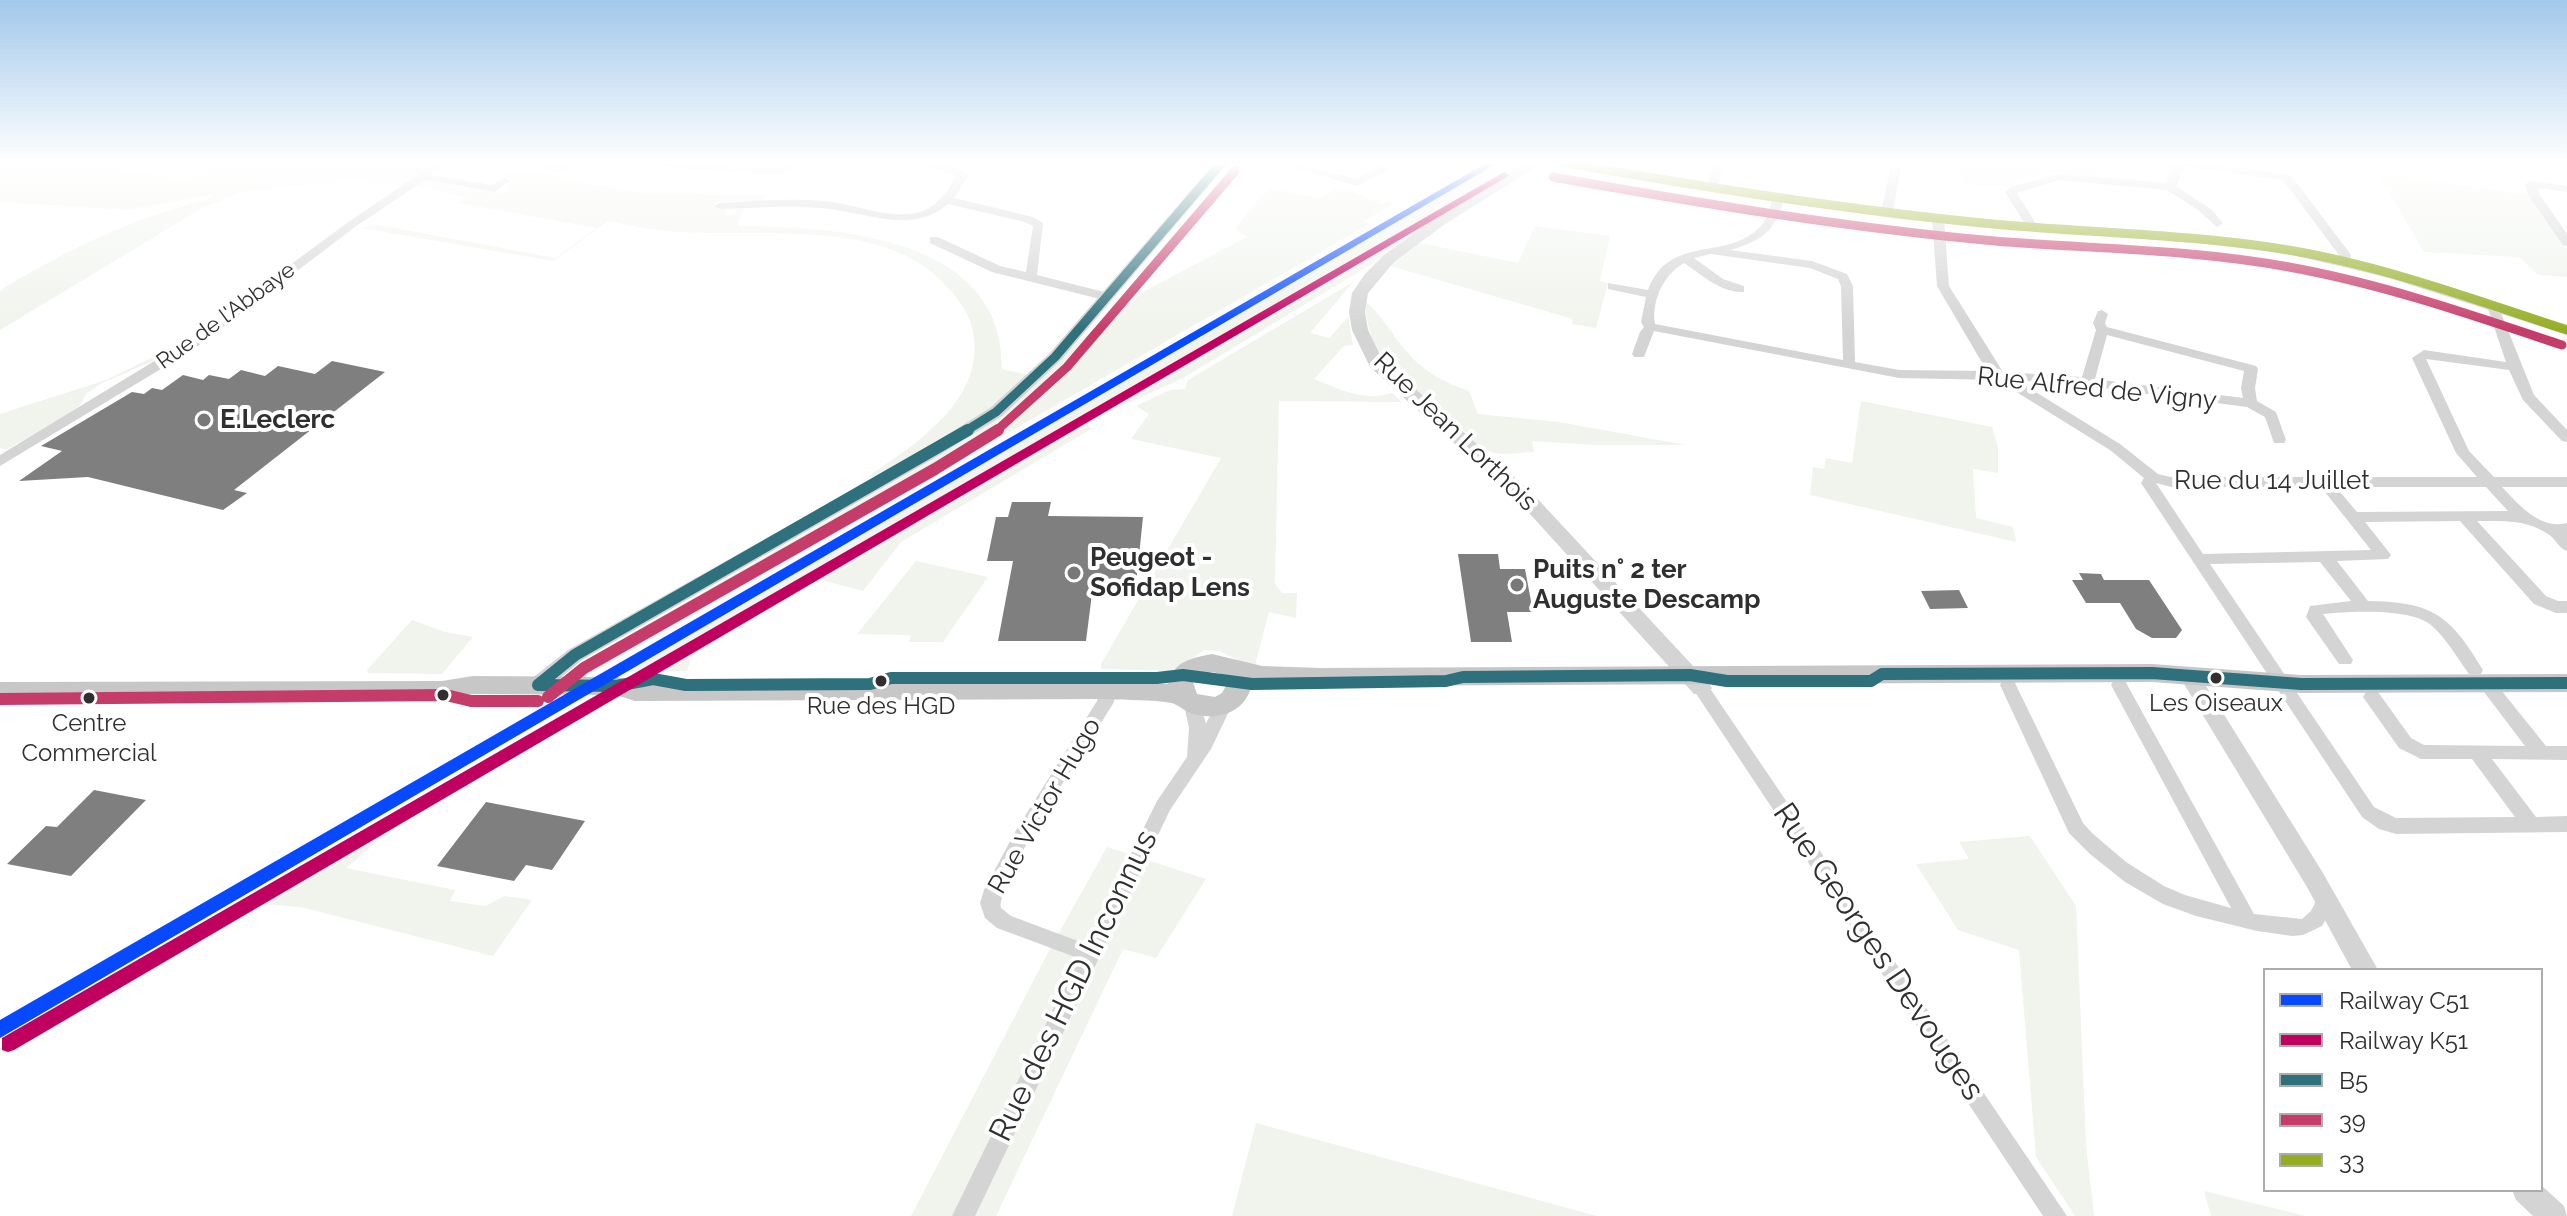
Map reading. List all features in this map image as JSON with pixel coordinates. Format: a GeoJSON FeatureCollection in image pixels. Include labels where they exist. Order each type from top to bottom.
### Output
{"type":"FeatureCollection","features":[{"type":"Feature","properties":{"kind":"main road"},"geometry":{"type":"LineString","coordinates":[[1186,691],[1205,663],[1230,688]]}},
{"type":"Feature","properties":{"kind":"main road"},"geometry":{"type":"LineString","coordinates":[[616,686],[639,680],[706,677],[1128,678],[1186,691],[1208,708],[1230,688],[2152,673],[2191,679],[2280,680],[2301,684],[2567,672]]}},
{"type":"Feature","properties":{"kind":"main road"},"geometry":{"type":"LineString","coordinates":[[2481,677],[2567,683]]}},
{"type":"Feature","properties":{"kind":"main road"},"geometry":{"type":"LineString","coordinates":[[0,683],[448,679],[473,685]]}},
{"type":"Feature","properties":{"kind":"main road"},"geometry":{"type":"LineString","coordinates":[[1696,682],[2160,687],[2191,679]]}},
{"type":"Feature","properties":{"kind":"main road"},"geometry":{"type":"LineString","coordinates":[[0,692],[442,690],[473,685],[616,686],[635,691],[1186,691]]}},
{"type":"Feature","properties":{"kind":"street","name":"Rue de l'Abbaye"},"geometry":{"type":"LineString","coordinates":[[0,461],[189,346],[365,218]]}},
{"type":"Feature","properties":{"kind":"street"},"geometry":{"type":"LineString","coordinates":[[1024,218],[1039,225],[1031,277]]}},
{"type":"Feature","properties":{"kind":"street"},"geometry":{"type":"LineString","coordinates":[[547,685],[575,655],[974,426],[1039,375],[1175,218]]}},
{"type":"Feature","properties":{"kind":"street","name":"Rue Jean Lorthois"},"geometry":{"type":"LineString","coordinates":[[1451,218],[1379,264],[1360,293],[1358,325],[1376,363],[1508,479],[1696,682]]}},
{"type":"Feature","properties":{"kind":"street"},"geometry":{"type":"LineString","coordinates":[[1639,354],[1646,332],[1651,327],[1647,322],[1653,295],[1665,271],[1687,259],[1744,242],[1771,224],[1773,218]]}},
{"type":"Feature","properties":{"kind":"street"},"geometry":{"type":"LineString","coordinates":[[1929,218],[2227,242],[2344,261],[2567,330]]}},
{"type":"Feature","properties":{"kind":"street"},"geometry":{"type":"LineString","coordinates":[[2026,218],[2032,227]]}},
{"type":"Feature","properties":{"kind":"street"},"geometry":{"type":"LineString","coordinates":[[2213,218],[2217,223]]}},
{"type":"Feature","properties":{"kind":"street"},"geometry":{"type":"LineString","coordinates":[[2317,218],[2345,255],[2344,261]]}},
{"type":"Feature","properties":{"kind":"street"},"geometry":{"type":"LineString","coordinates":[[2550,218],[2567,242]]}},
{"type":"Feature","properties":{"kind":"street"},"geometry":{"type":"LineString","coordinates":[[1938,219],[1943,286],[1994,372],[2115,447],[2153,478]]}},
{"type":"Feature","properties":{"kind":"street"},"geometry":{"type":"LineString","coordinates":[[934,240],[996,269],[1108,297]]}},
{"type":"Feature","properties":{"kind":"street"},"geometry":{"type":"LineString","coordinates":[[1744,242],[1746,252],[1754,258]]}},
{"type":"Feature","properties":{"kind":"street"},"geometry":{"type":"LineString","coordinates":[[1715,251],[1812,265],[1843,277],[1847,286],[1850,360],[1847,365]]}},
{"type":"Feature","properties":{"kind":"street"},"geometry":{"type":"LineString","coordinates":[[1687,259],[1719,282],[1740,289]]}},
{"type":"Feature","properties":{"kind":"street"},"geometry":{"type":"LineString","coordinates":[[1612,286],[1653,295]]}},
{"type":"Feature","properties":{"kind":"street"},"geometry":{"type":"LineString","coordinates":[[2493,306],[2528,397],[2567,438]]}},
{"type":"Feature","properties":{"kind":"street"},"geometry":{"type":"LineString","coordinates":[[2087,382],[2102,330],[2099,323],[2102,314]]}},
{"type":"Feature","properties":{"kind":"street","name":"Rue Alfred de Vigny"},"geometry":{"type":"LineString","coordinates":[[1651,327],[1899,374],[2087,382],[2251,403],[2271,415],[2279,440]]}},
{"type":"Feature","properties":{"kind":"street"},"geometry":{"type":"LineString","coordinates":[[2102,330],[2251,369],[2248,388],[2251,403]]}},
{"type":"Feature","properties":{"kind":"street"},"geometry":{"type":"LineString","coordinates":[[2514,367],[2424,354],[2419,358],[2459,447],[2521,516]]}},
{"type":"Feature","properties":{"kind":"street","name":"Rue du 14 Juillet"},"geometry":{"type":"LineString","coordinates":[[2567,482],[2171,482],[2153,478],[2148,483],[2368,812],[2396,826],[2567,824]]}},
{"type":"Feature","properties":{"kind":"street"},"geometry":{"type":"LineString","coordinates":[[2201,559],[2383,555],[2324,481]]}},
{"type":"Feature","properties":{"kind":"street"},"geometry":{"type":"LineString","coordinates":[[2354,517],[2521,516],[2561,530],[2567,546]]}},
{"type":"Feature","properties":{"kind":"street"},"geometry":{"type":"LineString","coordinates":[[2465,517],[2540,600],[2556,607],[2567,607]]}},
{"type":"Feature","properties":{"kind":"street"},"geometry":{"type":"LineString","coordinates":[[2325,557],[2365,608]]}},
{"type":"Feature","properties":{"kind":"street"},"geometry":{"type":"LineString","coordinates":[[2345,660],[2313,614],[2322,608],[2413,610],[2427,614],[2541,753]]}},
{"type":"Feature","properties":{"kind":"street"},"geometry":{"type":"LineString","coordinates":[[2191,679],[2364,968]]}},
{"type":"Feature","properties":{"kind":"street","name":"Rue Georges Devouges"},"geometry":{"type":"LineString","coordinates":[[1696,682],[2056,1216]]}},
{"type":"Feature","properties":{"kind":"street"},"geometry":{"type":"LineString","coordinates":[[2008,685],[2076,828],[2090,844],[2170,898],[2247,919],[2282,927],[2304,927],[2318,918],[2326,901]]}},
{"type":"Feature","properties":{"kind":"street"},"geometry":{"type":"LineString","coordinates":[[2119,685],[2247,919]]}},
{"type":"Feature","properties":{"kind":"street","name":"Rue des HGD Inconnus"},"geometry":{"type":"LineString","coordinates":[[963,1216],[1163,806],[1194,761],[1230,688]]}},
{"type":"Feature","properties":{"kind":"street","name":"Rue Victor Hugo"},"geometry":{"type":"LineString","coordinates":[[1090,954],[1004,922],[993,915],[990,903],[992,891],[1105,702],[1107,690]]}},
{"type":"Feature","properties":{"kind":"street"},"geometry":{"type":"LineString","coordinates":[[1186,691],[1198,728],[1194,761]]}},
{"type":"Feature","properties":{"kind":"street"},"geometry":{"type":"LineString","coordinates":[[2372,697],[2411,749],[2427,753],[2567,753]]}},
{"type":"Feature","properties":{"kind":"street"},"geometry":{"type":"LineString","coordinates":[[2478,754],[2531,824]]}},
{"type":"Feature","properties":{"kind":"street"},"geometry":{"type":"LineString","coordinates":[[2528,1192],[2554,1216]]}},
{"type":"Feature","properties":{"kind":"shaded area"},"geometry":{"type":"Polygon","coordinates":[[[147,218],[186,218],[0,330],[0,291],[104,235],[147,218]]]}},
{"type":"Feature","properties":{"kind":"shaded area"},"geometry":{"type":"Polygon","coordinates":[[[540,218],[740,218],[737,226],[820,230],[864,236],[907,248],[945,265],[975,290],[995,324],[1002,369],[1028,375],[990,409],[877,478],[869,476],[944,417],[969,378],[974,356],[972,326],[958,300],[925,267],[894,251],[861,241],[787,233],[671,231],[608,221],[553,261],[362,228],[379,225],[555,258],[597,228],[540,218]]]}},
{"type":"Feature","properties":{"kind":"shaded area"},"geometry":{"type":"Polygon","coordinates":[[[1244,218],[1370,218],[1364,221],[1369,224],[949,467],[941,466],[934,471],[936,476],[592,673],[582,667],[586,660],[929,462],[1006,410],[1081,339],[1143,292],[1247,237],[1235,229],[1244,218]]]}},
{"type":"Feature","properties":{"kind":"shaded area"},"geometry":{"type":"Polygon","coordinates":[[[1405,218],[1442,218],[1362,270],[1183,378],[1087,422],[1091,429],[901,542],[863,591],[818,579],[692,656],[687,671],[625,672],[1405,218]]]}},
{"type":"Feature","properties":{"kind":"shaded area"},"geometry":{"type":"Polygon","coordinates":[[[2404,218],[2546,218],[2567,249],[2567,277],[2538,275],[2519,257],[2424,252],[2404,218]]]}},
{"type":"Feature","properties":{"kind":"shaded area"},"geometry":{"type":"Polygon","coordinates":[[[1535,226],[1610,236],[1600,281],[1608,283],[1596,328],[1572,324],[1573,319],[1387,265],[1420,243],[1518,263],[1535,226]]]}},
{"type":"Feature","properties":{"kind":"shaded area"},"geometry":{"type":"Polygon","coordinates":[[[337,230],[219,322],[158,359],[102,383],[87,393],[80,405],[67,416],[6,450],[0,448],[0,414],[106,380],[174,347],[205,329],[337,230]]]}},
{"type":"Feature","properties":{"kind":"shaded area"},"geometry":{"type":"Polygon","coordinates":[[[1353,282],[1310,333],[1329,338],[1348,317],[1353,345],[1344,346],[1314,379],[1362,395],[1392,393],[1402,402],[1279,401],[1275,584],[1282,593],[1297,593],[1296,618],[1269,612],[1256,661],[1257,670],[1219,651],[1205,650],[1171,671],[1101,669],[1101,664],[1221,458],[1131,439],[1149,414],[1136,406],[1170,390],[1185,389],[1188,380],[1353,282]]]}},
{"type":"Feature","properties":{"kind":"shaded area"},"geometry":{"type":"Polygon","coordinates":[[[1366,302],[1420,365],[1443,380],[1469,391],[1478,414],[1559,422],[1686,445],[1532,441],[1534,452],[1501,454],[1487,450],[1397,373],[1374,340],[1366,302]]]}},
{"type":"Feature","properties":{"kind":"shaded area"},"geometry":{"type":"Polygon","coordinates":[[[1861,401],[1992,427],[1998,448],[1998,473],[1973,469],[1976,518],[2013,527],[2016,542],[1810,495],[1813,467],[1824,469],[1826,458],[1852,463],[1861,401]]]}},
{"type":"Feature","properties":{"kind":"shaded area"},"geometry":{"type":"Polygon","coordinates":[[[916,561],[988,577],[943,642],[909,642],[911,635],[857,634],[916,561]]]}},
{"type":"Feature","properties":{"kind":"shaded area"},"geometry":{"type":"Polygon","coordinates":[[[412,620],[445,632],[473,637],[442,674],[368,673],[367,670],[412,620]]]}},
{"type":"Feature","properties":{"kind":"shaded area"},"geometry":{"type":"Polygon","coordinates":[[[393,828],[346,868],[455,890],[450,901],[485,906],[505,896],[532,900],[493,956],[301,907],[260,904],[393,828]]]}},
{"type":"Feature","properties":{"kind":"shaded area"},"geometry":{"type":"Polygon","coordinates":[[[2030,836],[2076,906],[2086,1145],[2094,1216],[2075,1216],[2036,1157],[2019,950],[1958,930],[1916,864],[1969,859],[1959,842],[2030,836]]]}},
{"type":"Feature","properties":{"kind":"shaded area"},"geometry":{"type":"Polygon","coordinates":[[[1107,847],[1206,879],[1156,958],[1123,949],[996,1216],[911,1216],[1051,947],[1107,847]]]}},
{"type":"Feature","properties":{"kind":"shaded area"},"geometry":{"type":"Polygon","coordinates":[[[1256,1123],[1597,1216],[1232,1216],[1256,1123]]]}},
{"type":"Feature","properties":{"kind":"shaded area"},"geometry":{"type":"Polygon","coordinates":[[[2204,1191],[2306,1216],[2211,1216],[2204,1191]]]}},
{"type":"Feature","properties":{"kind":"building","name":"E.Leclerc"},"geometry":{"type":"Polygon","coordinates":[[[332,361],[385,372],[234,490],[247,493],[223,510],[88,477],[19,481],[62,451],[41,446],[132,392],[144,394],[152,388],[162,390],[183,375],[203,380],[209,375],[229,379],[241,370],[265,376],[278,366],[315,374],[332,361]]]}},
{"type":"Feature","properties":{"kind":"building","name":"Peugeot - Sofidap Lens"},"geometry":{"type":"Polygon","coordinates":[[[1012,502],[1051,502],[1048,516],[1143,517],[1136,585],[1093,586],[1086,641],[998,641],[1013,561],[987,561],[996,517],[1008,517],[1012,502]]]}},
{"type":"Feature","properties":{"kind":"building"},"geometry":{"type":"Polygon","coordinates":[[[1458,554],[1498,554],[1500,569],[1525,569],[1533,612],[1507,612],[1512,642],[1471,642],[1458,554]]]}},
{"type":"Feature","properties":{"kind":"building"},"geometry":{"type":"Polygon","coordinates":[[[2079,573],[2101,574],[2104,580],[2149,580],[2182,630],[2176,638],[2152,638],[2136,629],[2120,603],[2086,603],[2072,580],[2083,580],[2079,573]]]}},
{"type":"Feature","properties":{"kind":"building"},"geometry":{"type":"Polygon","coordinates":[[[1959,590],[1968,608],[1930,609],[1921,591],[1959,590]]]}},
{"type":"Feature","properties":{"kind":"building"},"geometry":{"type":"Polygon","coordinates":[[[94,790],[146,800],[71,876],[7,864],[46,826],[57,827],[94,790]]]}},
{"type":"Feature","properties":{"kind":"building"},"geometry":{"type":"Polygon","coordinates":[[[486,802],[585,821],[552,870],[526,865],[514,881],[437,866],[486,802]]]}},
{"type":"Feature","properties":{"kind":"rail line","name":"C51"},"geometry":{"type":"LineString","coordinates":[[0,1030],[1398,218]]}},
{"type":"Feature","properties":{"kind":"rail line","name":"K51"},"geometry":{"type":"LineString","coordinates":[[8,1044],[1430,218]]}},
{"type":"Feature","properties":{"kind":"transit line","name":"B5"},"geometry":{"type":"LineString","coordinates":[[538,685],[575,655],[927,455],[996,412],[1055,357],[1174,218]]}},
{"type":"Feature","properties":{"kind":"transit line","name":"39"},"geometry":{"type":"LineString","coordinates":[[548,697],[584,668],[935,469],[1006,425],[1067,367],[1195,218]]}},
{"type":"Feature","properties":{"kind":"transit line","name":"39"},"geometry":{"type":"LineString","coordinates":[[1799,218],[1995,241],[2180,253],[2290,267],[2393,291],[2562,345]]}},
{"type":"Feature","properties":{"kind":"transit line","name":"33"},"geometry":{"type":"LineString","coordinates":[[1928,218],[2215,241],[2288,250],[2394,274],[2567,330]]}},
{"type":"Feature","properties":{"kind":"transit line","name":"B5"},"geometry":{"type":"LineString","coordinates":[[538,685],[616,686],[653,679],[686,685],[870,684],[891,678],[1157,678],[1183,675],[1252,684],[1446,681],[1463,677],[1690,675],[1727,681],[1871,681],[1882,674],[2152,673],[2301,684],[2567,683]]}},
{"type":"Feature","properties":{"kind":"transit line","name":"39"},"geometry":{"type":"LineString","coordinates":[[0,699],[446,695],[471,701],[538,701]]}},
{"type":"Feature","properties":{"kind":"place","name":"E.Leclerc"},"geometry":{"type":"Point","coordinates":[204,420]}},
{"type":"Feature","properties":{"kind":"place","name":"Peugeot - Sofidap Lens"},"geometry":{"type":"Point","coordinates":[1074,573]}},
{"type":"Feature","properties":{"kind":"place","name":"Puits n° 2 ter Auguste Descamp"},"geometry":{"type":"Point","coordinates":[1517,585]}},
{"type":"Feature","properties":{"kind":"place","name":"Les Oiseaux"},"geometry":{"type":"Point","coordinates":[2216,678]}},
{"type":"Feature","properties":{"kind":"place","name":"Rue des HGD"},"geometry":{"type":"Point","coordinates":[881,681]}},
{"type":"Feature","properties":{"kind":"place","name":"Centre Commercial"},"geometry":{"type":"Point","coordinates":[89,698]}}]}
